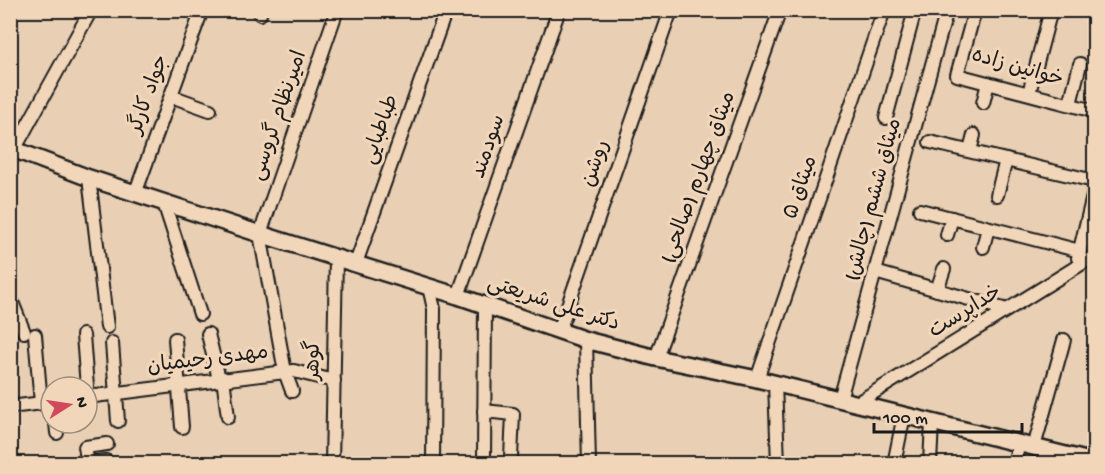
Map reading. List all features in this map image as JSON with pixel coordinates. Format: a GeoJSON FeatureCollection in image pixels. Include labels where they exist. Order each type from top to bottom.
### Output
{"type":"FeatureCollection","features":[{"type":"Feature","properties":{"kind":"main road","name":"دکتر علی شریعتی"},"geometry":{"type":"LineString","coordinates":[[12,149],[135,194],[458,296],[586,340],[656,358],[757,378],[1094,462]]}},
{"type":"Feature","properties":{"kind":"street"},"geometry":{"type":"LineString","coordinates":[[12,149],[91,10]]}},
{"type":"Feature","properties":{"kind":"street","name":"جواد کارگر"},"geometry":{"type":"LineString","coordinates":[[135,194],[202,10]]}},
{"type":"Feature","properties":{"kind":"street","name":"امیرنظام گروسی"},"geometry":{"type":"LineString","coordinates":[[260,234],[337,10]]}},
{"type":"Feature","properties":{"kind":"street","name":"طباطبایی"},"geometry":{"type":"LineString","coordinates":[[356,263],[446,10]]}},
{"type":"Feature","properties":{"kind":"street","name":"سودمند"},"geometry":{"type":"LineString","coordinates":[[458,296],[559,10]]}},
{"type":"Feature","properties":{"kind":"street","name":"روشن"},"geometry":{"type":"LineString","coordinates":[[559,331],[671,10]]}},
{"type":"Feature","properties":{"kind":"street","name":"میثاق چهارم (صالحی)"},"geometry":{"type":"LineString","coordinates":[[656,358],[780,10]]}},
{"type":"Feature","properties":{"kind":"street","name":"میثاق ۵"},"geometry":{"type":"LineString","coordinates":[[757,378],[884,10]]}},
{"type":"Feature","properties":{"kind":"street"},"geometry":{"type":"LineString","coordinates":[[886,118],[915,10]]}},
{"type":"Feature","properties":{"kind":"street","name":"میثاق ششم (چالش)"},"geometry":{"type":"LineString","coordinates":[[840,399],[946,10]]}},
{"type":"Feature","properties":{"kind":"street","name":"خوانین زاده"},"geometry":{"type":"LineString","coordinates":[[975,10],[957,75],[1095,111]]}},
{"type":"Feature","properties":{"kind":"street"},"geometry":{"type":"LineString","coordinates":[[1029,93],[1052,10]]}},
{"type":"Feature","properties":{"kind":"street"},"geometry":{"type":"LineString","coordinates":[[1070,104],[1080,64]]}},
{"type":"Feature","properties":{"kind":"street"},"geometry":{"type":"LineString","coordinates":[[983,103],[988,83]]}},
{"type":"Feature","properties":{"kind":"street"},"geometry":{"type":"LineString","coordinates":[[171,96],[210,110]]}},
{"type":"Feature","properties":{"kind":"street"},"geometry":{"type":"LineString","coordinates":[[970,152],[974,135]]}},
{"type":"Feature","properties":{"kind":"street"},"geometry":{"type":"LineString","coordinates":[[930,142],[1095,181]]}},
{"type":"Feature","properties":{"kind":"street"},"geometry":{"type":"LineString","coordinates":[[997,195],[1006,160]]}},
{"type":"Feature","properties":{"kind":"street"},"geometry":{"type":"LineString","coordinates":[[89,178],[108,327]]}},
{"type":"Feature","properties":{"kind":"street"},"geometry":{"type":"LineString","coordinates":[[1076,267],[1095,192]]}},
{"type":"Feature","properties":{"kind":"street"},"geometry":{"type":"LineString","coordinates":[[164,203],[200,314]]}},
{"type":"Feature","properties":{"kind":"street"},"geometry":{"type":"LineString","coordinates":[[920,210],[1080,251]]}},
{"type":"Feature","properties":{"kind":"street"},"geometry":{"type":"LineString","coordinates":[[947,235],[952,218]]}},
{"type":"Feature","properties":{"kind":"street"},"geometry":{"type":"LineString","coordinates":[[983,247],[988,228]]}},
{"type":"Feature","properties":{"kind":"street"},"geometry":{"type":"LineString","coordinates":[[260,234],[285,372],[292,391]]}},
{"type":"Feature","properties":{"kind":"street","name":"خداپرست"},"geometry":{"type":"LineString","coordinates":[[857,403],[1095,256]]}},
{"type":"Feature","properties":{"kind":"street","name":"گوهر"},"geometry":{"type":"LineString","coordinates":[[332,464],[336,258]]}},
{"type":"Feature","properties":{"kind":"street"},"geometry":{"type":"LineString","coordinates":[[937,290],[944,269]]}},
{"type":"Feature","properties":{"kind":"street"},"geometry":{"type":"LineString","coordinates":[[875,272],[1007,310]]}},
{"type":"Feature","properties":{"kind":"street"},"geometry":{"type":"LineString","coordinates":[[429,287],[434,309],[433,464]]}},
{"type":"Feature","properties":{"kind":"street"},"geometry":{"type":"LineString","coordinates":[[10,297],[39,380]]}},
{"type":"Feature","properties":{"kind":"street"},"geometry":{"type":"LineString","coordinates":[[484,461],[485,306]]}},
{"type":"Feature","properties":{"kind":"street"},"geometry":{"type":"LineString","coordinates":[[208,334],[221,379],[228,417]]}},
{"type":"Feature","properties":{"kind":"street"},"geometry":{"type":"LineString","coordinates":[[83,335],[86,375]]}},
{"type":"Feature","properties":{"kind":"street"},"geometry":{"type":"LineString","coordinates":[[175,339],[182,427]]}},
{"type":"Feature","properties":{"kind":"street"},"geometry":{"type":"LineString","coordinates":[[586,340],[589,464]]}},
{"type":"Feature","properties":{"kind":"street"},"geometry":{"type":"LineString","coordinates":[[1034,447],[1064,340]]}},
{"type":"Feature","properties":{"kind":"street"},"geometry":{"type":"LineString","coordinates":[[112,343],[118,421]]}},
{"type":"Feature","properties":{"kind":"street","name":"مهدی رحیمیان"},"geometry":{"type":"LineString","coordinates":[[99,395],[294,371],[334,381]]}},
{"type":"Feature","properties":{"kind":"street"},"geometry":{"type":"LineString","coordinates":[[775,383],[778,464]]}},
{"type":"Feature","properties":{"kind":"street"},"geometry":{"type":"LineString","coordinates":[[10,407],[39,403]]}},
{"type":"Feature","properties":{"kind":"street"},"geometry":{"type":"LineString","coordinates":[[484,411],[513,414],[511,457]]}},
{"type":"Feature","properties":{"kind":"street"},"geometry":{"type":"LineString","coordinates":[[894,464],[904,415]]}},
{"type":"Feature","properties":{"kind":"street"},"geometry":{"type":"LineString","coordinates":[[930,464],[932,422]]}},
{"type":"Feature","properties":{"kind":"street"},"geometry":{"type":"LineString","coordinates":[[1014,464],[1019,443]]}},
{"type":"Feature","properties":{"kind":"street"},"geometry":{"type":"LineString","coordinates":[[106,461],[88,463],[85,447],[107,444]]}}]}
